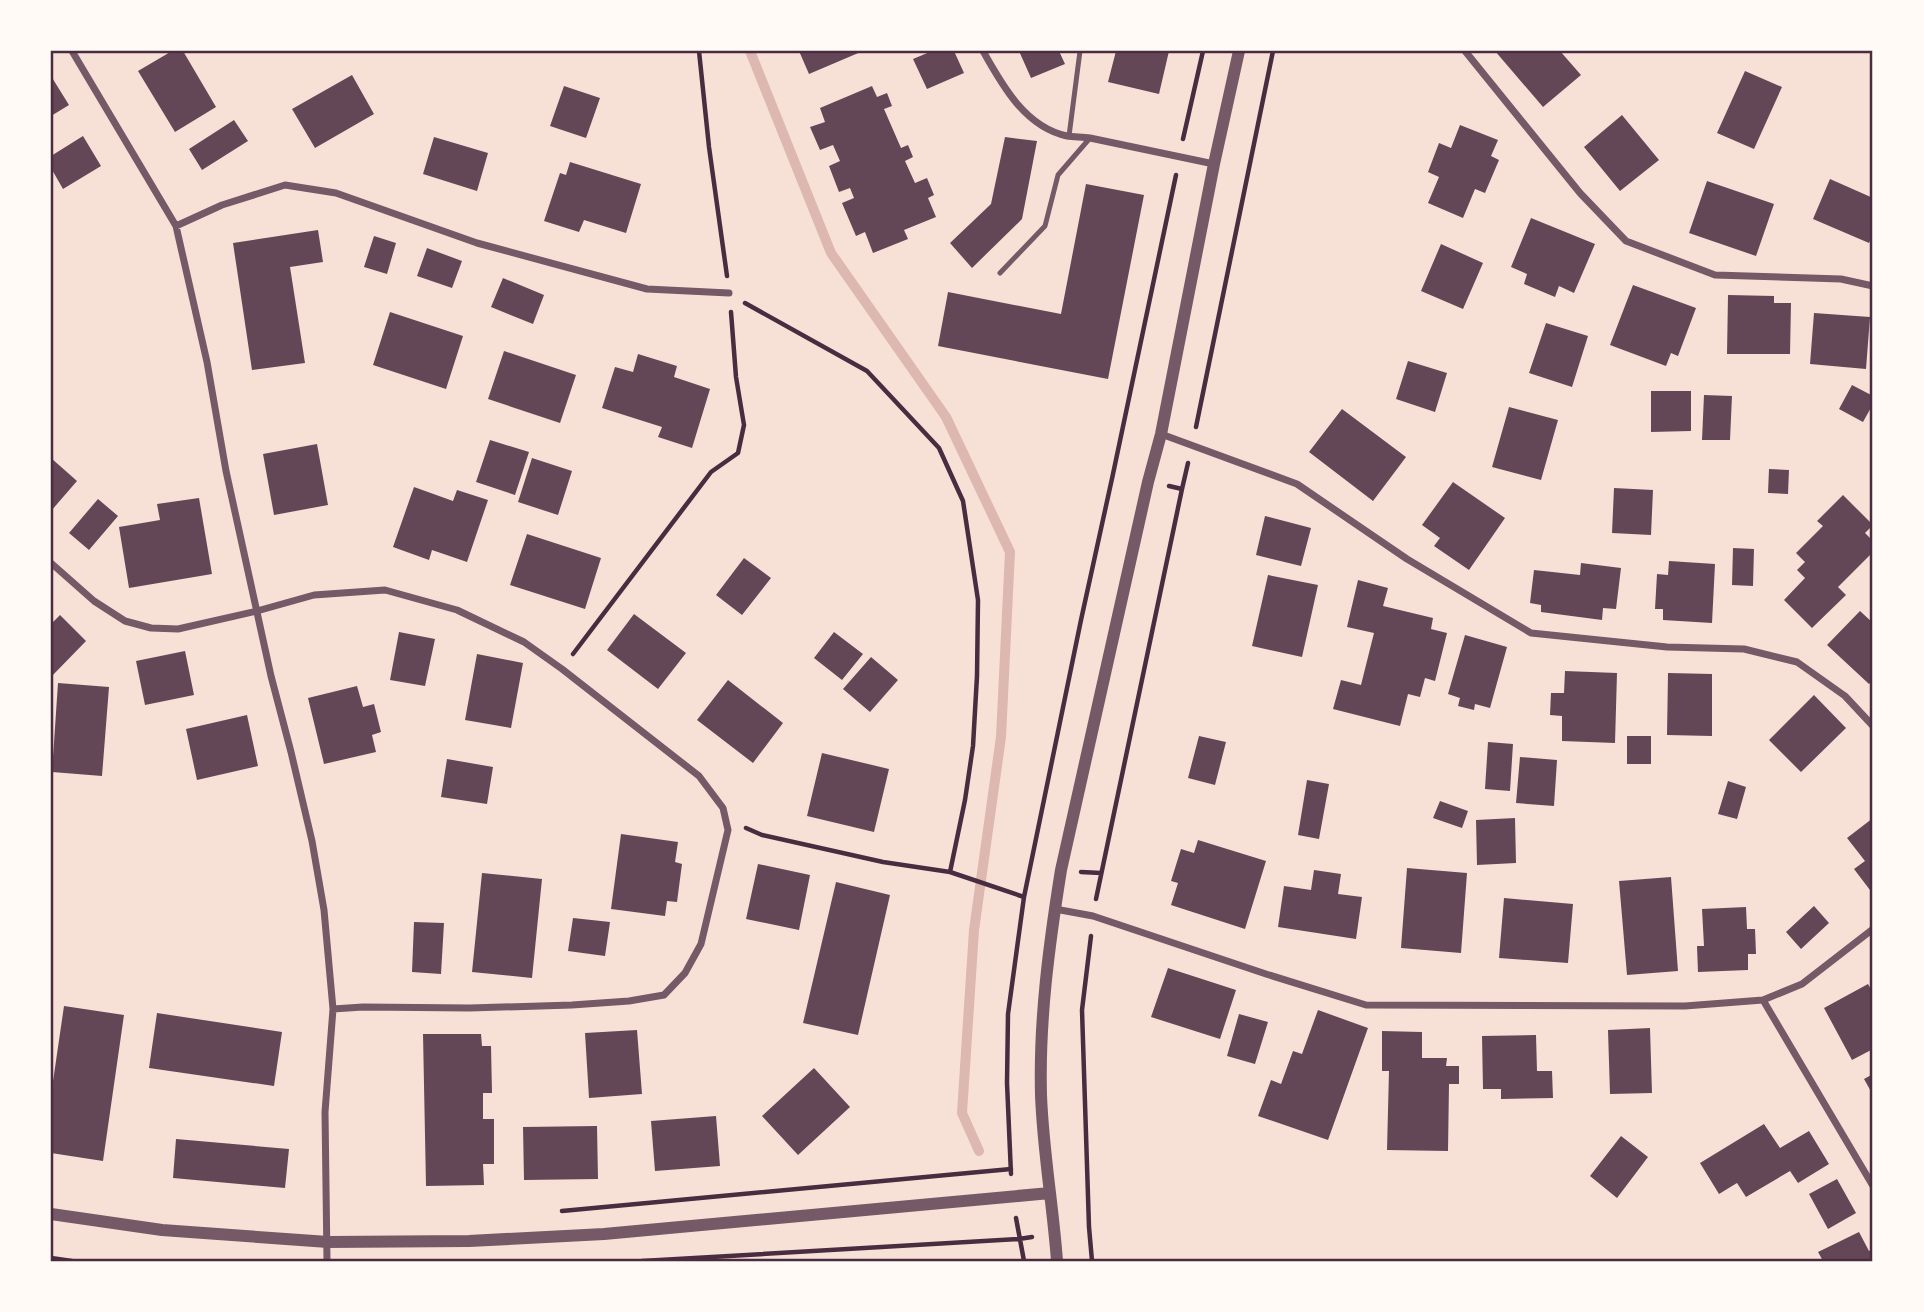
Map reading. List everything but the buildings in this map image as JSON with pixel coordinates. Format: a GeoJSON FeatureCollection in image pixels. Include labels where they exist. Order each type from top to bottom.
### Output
{"type":"FeatureCollection","features":[{"type":"Feature","properties":{"kind":"street"},"geometry":{"type":"LineString","coordinates":[[72,51],[176,226],[207,362],[226,471],[271,676],[312,841],[324,909],[333,1009],[325,1112],[327,1261]]}},
{"type":"Feature","properties":{"kind":"street"},"geometry":{"type":"LineString","coordinates":[[983,51],[999,81],[1030,118],[1059,134],[1214,163]]}},
{"type":"Feature","properties":{"kind":"street"},"geometry":{"type":"LineString","coordinates":[[1057,1261],[1041,1096],[1043,1010],[1055,909],[1061,870],[1161,434],[1214,163],[1239,51]]}},
{"type":"Feature","properties":{"kind":"street"},"geometry":{"type":"LineString","coordinates":[[1465,51],[1580,193],[1626,241],[1715,275],[1841,279],[1873,286]]}},
{"type":"Feature","properties":{"kind":"street"},"geometry":{"type":"LineString","coordinates":[[176,226],[222,205],[285,185],[337,193],[477,243],[647,289],[729,293]]}},
{"type":"Feature","properties":{"kind":"street"},"geometry":{"type":"LineString","coordinates":[[1161,434],[1297,484],[1407,559],[1531,633],[1667,648],[1744,649],[1797,662],[1845,696],[1873,726]]}},
{"type":"Feature","properties":{"kind":"street"},"geometry":{"type":"LineString","coordinates":[[51,564],[94,601],[125,621],[151,628],[178,629],[257,611],[314,594],[386,590],[457,610],[524,642],[562,669],[699,776],[723,808],[728,830],[701,944],[685,973],[664,995],[629,1001],[572,1005],[333,1009]]}},
{"type":"Feature","properties":{"kind":"street"},"geometry":{"type":"LineString","coordinates":[[1055,909],[1093,916],[1366,1005],[1685,1006],[1763,1000],[1801,984],[1873,929]]}},
{"type":"Feature","properties":{"kind":"street"},"geometry":{"type":"LineString","coordinates":[[1763,1000],[1873,1186]]}},
{"type":"Feature","properties":{"kind":"street"},"geometry":{"type":"LineString","coordinates":[[51,1214],[163,1230],[328,1242],[468,1241],[604,1234],[1050,1193]]}},
{"type":"Feature","properties":{"kind":"lane"},"geometry":{"type":"LineString","coordinates":[[1069,136],[1080,51]]}},
{"type":"Feature","properties":{"kind":"lane"},"geometry":{"type":"LineString","coordinates":[[1000,273],[1045,226],[1058,175],[1090,138]]}},
{"type":"Feature","properties":{"kind":"path"},"geometry":{"type":"LineString","coordinates":[[562,669],[710,472],[738,453],[744,425],[736,377],[729,293],[699,51]]}},
{"type":"Feature","properties":{"kind":"path"},"geometry":{"type":"LineString","coordinates":[[1024,1261],[1013,1196],[1007,1083],[1008,1014],[1024,897],[1203,51]]}},
{"type":"Feature","properties":{"kind":"path"},"geometry":{"type":"LineString","coordinates":[[1092,1261],[1082,1010],[1093,916],[1273,51]]}},
{"type":"Feature","properties":{"kind":"path"},"geometry":{"type":"LineString","coordinates":[[729,293],[867,370],[939,448],[963,501],[978,600],[976,676],[971,760],[950,872]]}},
{"type":"Feature","properties":{"kind":"path"},"geometry":{"type":"LineString","coordinates":[[1114,474],[1182,489]]}},
{"type":"Feature","properties":{"kind":"path"},"geometry":{"type":"LineString","coordinates":[[726,820],[762,835],[883,862],[950,872],[1024,897]]}},
{"type":"Feature","properties":{"kind":"path"},"geometry":{"type":"LineString","coordinates":[[551,1212],[1011,1169]]}},
{"type":"Feature","properties":{"kind":"path"},"geometry":{"type":"LineString","coordinates":[[642,1261],[1019,1239],[1089,1227]]}},
{"type":"Feature","properties":{"kind":"path"},"geometry":{"type":"LineString","coordinates":[[51,1258],[72,1261]]}},
{"type":"Feature","properties":{"kind":"waterway"},"geometry":{"type":"LineString","coordinates":[[750,51],[831,253],[946,417],[1010,552],[1001,737],[974,930],[962,1113],[979,1151]]}}]}
